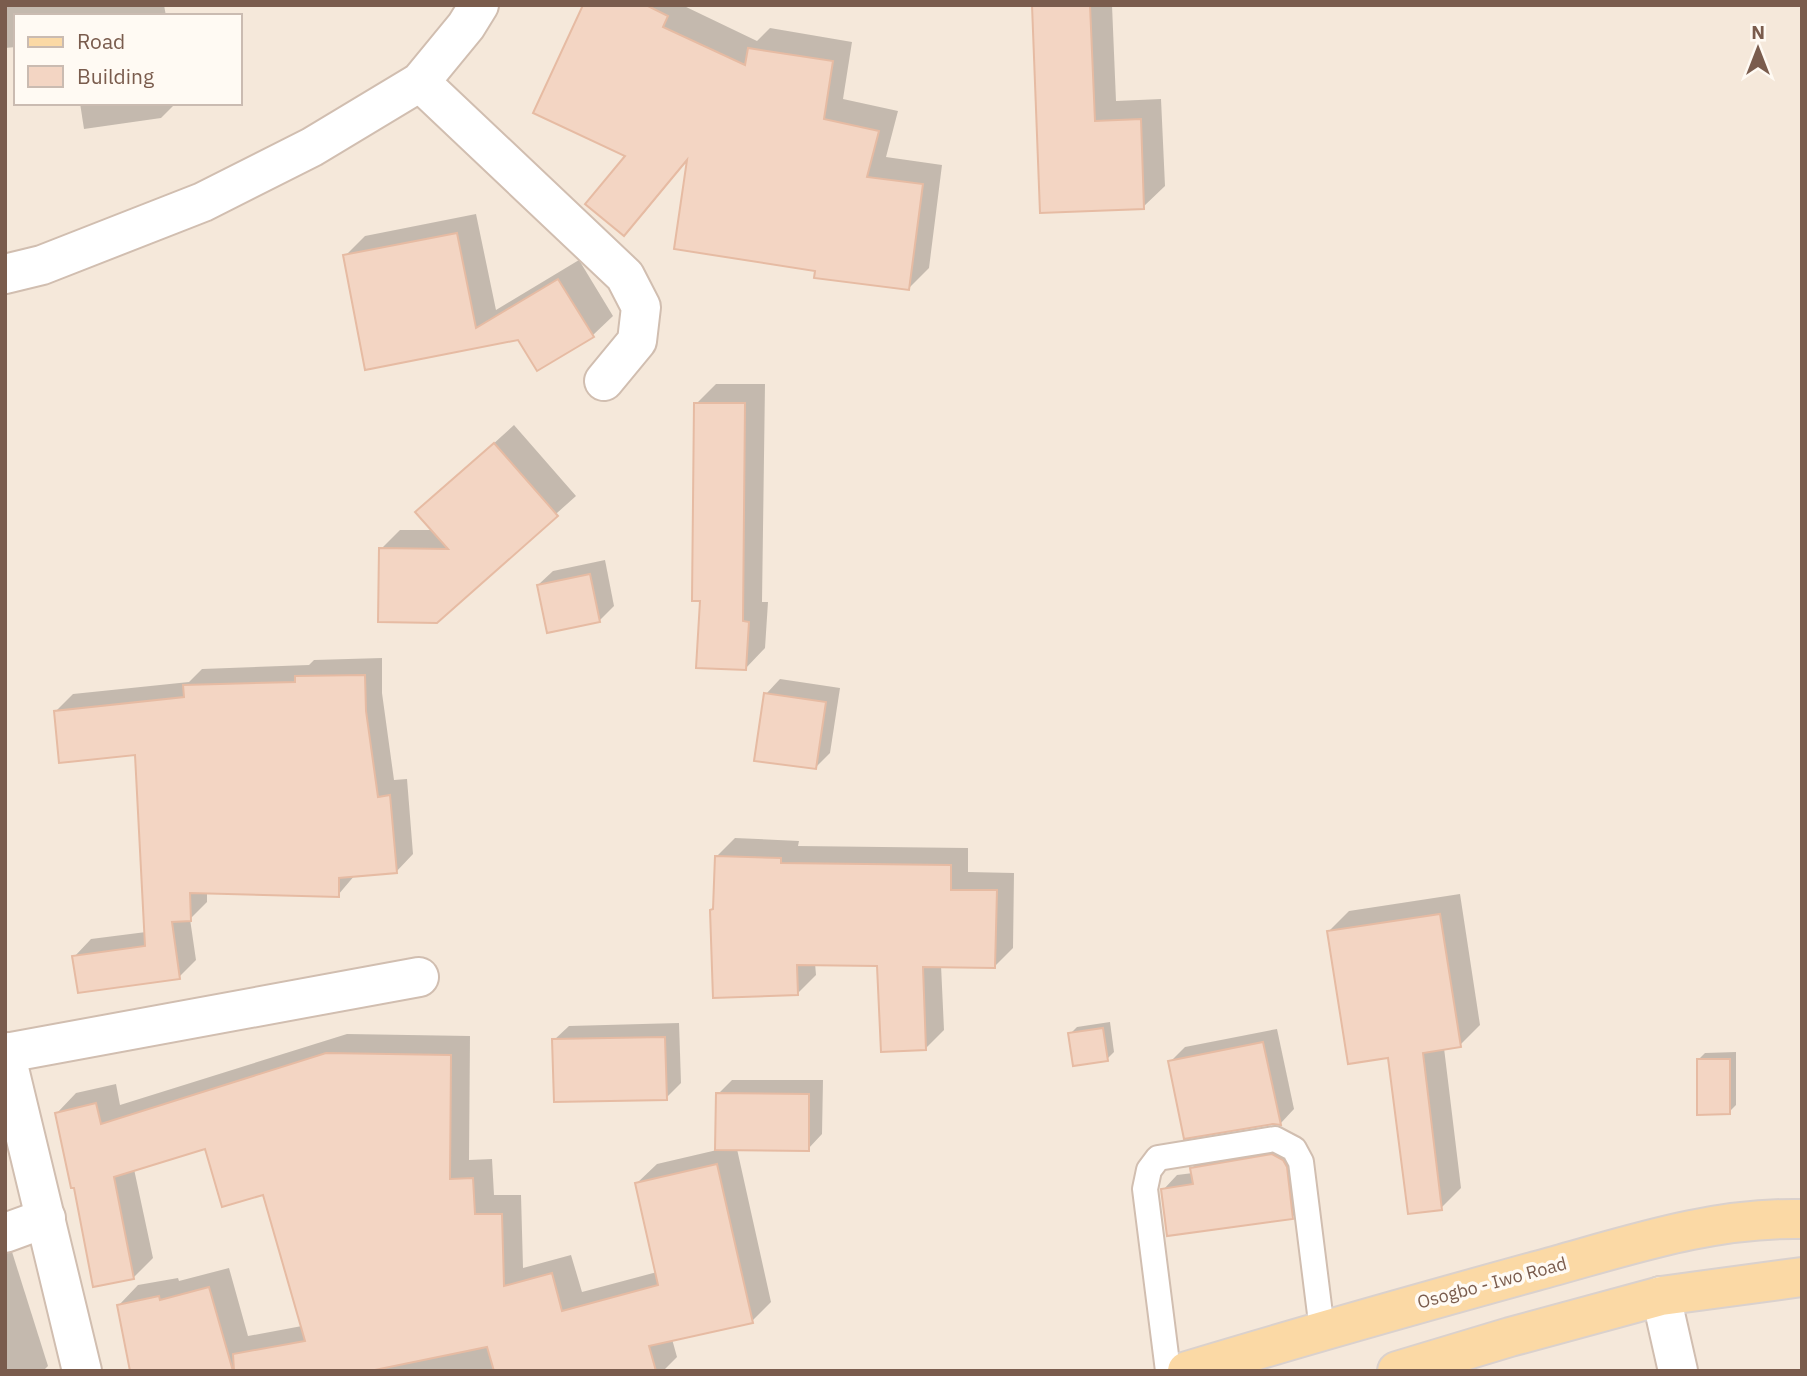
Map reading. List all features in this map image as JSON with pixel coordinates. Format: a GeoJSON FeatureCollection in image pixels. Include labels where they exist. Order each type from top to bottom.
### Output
{"type":"FeatureCollection","features":[{"type":"Feature","properties":{"kind":"main road","name":"Osogbo - Iwo Road"},"geometry":{"type":"LineString","coordinates":[[1188,1371],[1322,1330],[1700,1227],[1770,1219],[1802,1219]]}},
{"type":"Feature","properties":{"kind":"main road"},"geometry":{"type":"LineString","coordinates":[[1397,1371],[1661,1296],[1802,1277]]}},
{"type":"Feature","properties":{"kind":"street"},"geometry":{"type":"LineString","coordinates":[[5,274],[42,265],[203,202],[312,147],[420,82],[466,26],[479,5]]}},
{"type":"Feature","properties":{"kind":"street"},"geometry":{"type":"LineString","coordinates":[[420,82],[625,276],[641,307],[638,341],[604,381]]}},
{"type":"Feature","properties":{"kind":"street"},"geometry":{"type":"LineString","coordinates":[[82,1371],[5,1052],[419,977]]}},
{"type":"Feature","properties":{"kind":"street"},"geometry":{"type":"LineString","coordinates":[[5,1233],[46,1219]]}},
{"type":"Feature","properties":{"kind":"street"},"geometry":{"type":"LineString","coordinates":[[1661,1296],[1678,1371]]}},
{"type":"Feature","properties":{"kind":"lane"},"geometry":{"type":"LineString","coordinates":[[1168,1371],[1145,1189],[1149,1170],[1158,1158],[1275,1139],[1294,1149],[1301,1162],[1322,1330]]}},
{"type":"Feature","properties":{"kind":"shaded area"},"geometry":{"type":"Polygon","coordinates":[[[5,5],[1802,5],[1802,1371],[5,1371],[5,5]]]}},
{"type":"Feature","properties":{"kind":"building"},"geometry":{"type":"Polygon","coordinates":[[[583,5],[646,5],[668,16],[663,27],[745,65],[748,48],[833,61],[824,119],[879,131],[867,177],[923,184],[909,290],[814,278],[815,271],[674,249],[687,160],[624,236],[585,204],[625,156],[533,113],[583,5]]]}},
{"type":"Feature","properties":{"kind":"building"},"geometry":{"type":"Polygon","coordinates":[[[1032,5],[1090,5],[1095,121],[1141,119],[1144,209],[1040,213],[1032,5]]]}},
{"type":"Feature","properties":{"kind":"building"},"geometry":{"type":"Polygon","coordinates":[[[457,233],[476,328],[558,279],[594,337],[537,371],[518,340],[365,370],[343,255],[457,233]]]}},
{"type":"Feature","properties":{"kind":"building"},"geometry":{"type":"Polygon","coordinates":[[[694,403],[745,403],[743,621],[749,622],[746,670],[696,668],[700,601],[692,601],[694,403]]]}},
{"type":"Feature","properties":{"kind":"building"},"geometry":{"type":"Polygon","coordinates":[[[494,443],[558,516],[437,623],[378,622],[379,548],[448,549],[415,512],[494,443]]]}},
{"type":"Feature","properties":{"kind":"building"},"geometry":{"type":"Polygon","coordinates":[[[590,574],[600,622],[547,633],[537,585],[590,574]]]}},
{"type":"Feature","properties":{"kind":"building"},"geometry":{"type":"Polygon","coordinates":[[[365,675],[366,711],[378,797],[390,795],[397,873],[339,878],[339,897],[190,893],[191,921],[172,922],[180,979],[78,993],[72,956],[145,946],[135,755],[59,763],[54,711],[184,697],[183,685],[295,682],[295,676],[365,675]]]}},
{"type":"Feature","properties":{"kind":"building"},"geometry":{"type":"Polygon","coordinates":[[[764,693],[826,702],[816,769],[754,761],[764,693]]]}},
{"type":"Feature","properties":{"kind":"building"},"geometry":{"type":"Polygon","coordinates":[[[715,856],[781,858],[781,863],[951,865],[951,890],[997,890],[995,968],[923,967],[926,1050],[881,1052],[877,966],[797,965],[798,995],[713,998],[710,910],[713,909],[715,856]]]}},
{"type":"Feature","properties":{"kind":"building"},"geometry":{"type":"Polygon","coordinates":[[[1440,914],[1461,1047],[1423,1053],[1442,1210],[1408,1214],[1388,1058],[1348,1064],[1327,931],[1440,914]]]}},
{"type":"Feature","properties":{"kind":"building"},"geometry":{"type":"Polygon","coordinates":[[[1103,1028],[1108,1061],[1073,1066],[1068,1033],[1103,1028]]]}},
{"type":"Feature","properties":{"kind":"building"},"geometry":{"type":"Polygon","coordinates":[[[665,1037],[667,1100],[554,1102],[552,1039],[665,1037]]]}},
{"type":"Feature","properties":{"kind":"building"},"geometry":{"type":"Polygon","coordinates":[[[1263,1042],[1281,1125],[1273,1124],[1184,1139],[1168,1061],[1263,1042]]]}},
{"type":"Feature","properties":{"kind":"building"},"geometry":{"type":"Polygon","coordinates":[[[326,1053],[451,1055],[450,1179],[473,1178],[475,1214],[502,1214],[504,1286],[552,1273],[562,1311],[658,1285],[635,1183],[717,1164],[753,1323],[649,1346],[656,1371],[494,1371],[487,1347],[370,1371],[234,1371],[233,1354],[305,1341],[263,1195],[222,1207],[205,1149],[114,1177],[134,1279],[93,1287],[74,1188],[71,1188],[55,1113],[96,1103],[101,1124],[326,1053]]]}},
{"type":"Feature","properties":{"kind":"building"},"geometry":{"type":"Polygon","coordinates":[[[1697,1059],[1730,1059],[1730,1114],[1697,1115],[1697,1059]]]}},
{"type":"Feature","properties":{"kind":"building"},"geometry":{"type":"Polygon","coordinates":[[[716,1093],[809,1094],[809,1151],[715,1150],[716,1093]]]}},
{"type":"Feature","properties":{"kind":"building"},"geometry":{"type":"Polygon","coordinates":[[[1272,1154],[1283,1160],[1287,1167],[1293,1219],[1167,1236],[1161,1189],[1193,1184],[1190,1168],[1272,1154]]]}},
{"type":"Feature","properties":{"kind":"building"},"geometry":{"type":"Polygon","coordinates":[[[209,1287],[233,1371],[130,1371],[117,1305],[159,1296],[160,1300],[209,1287]]]}}]}
